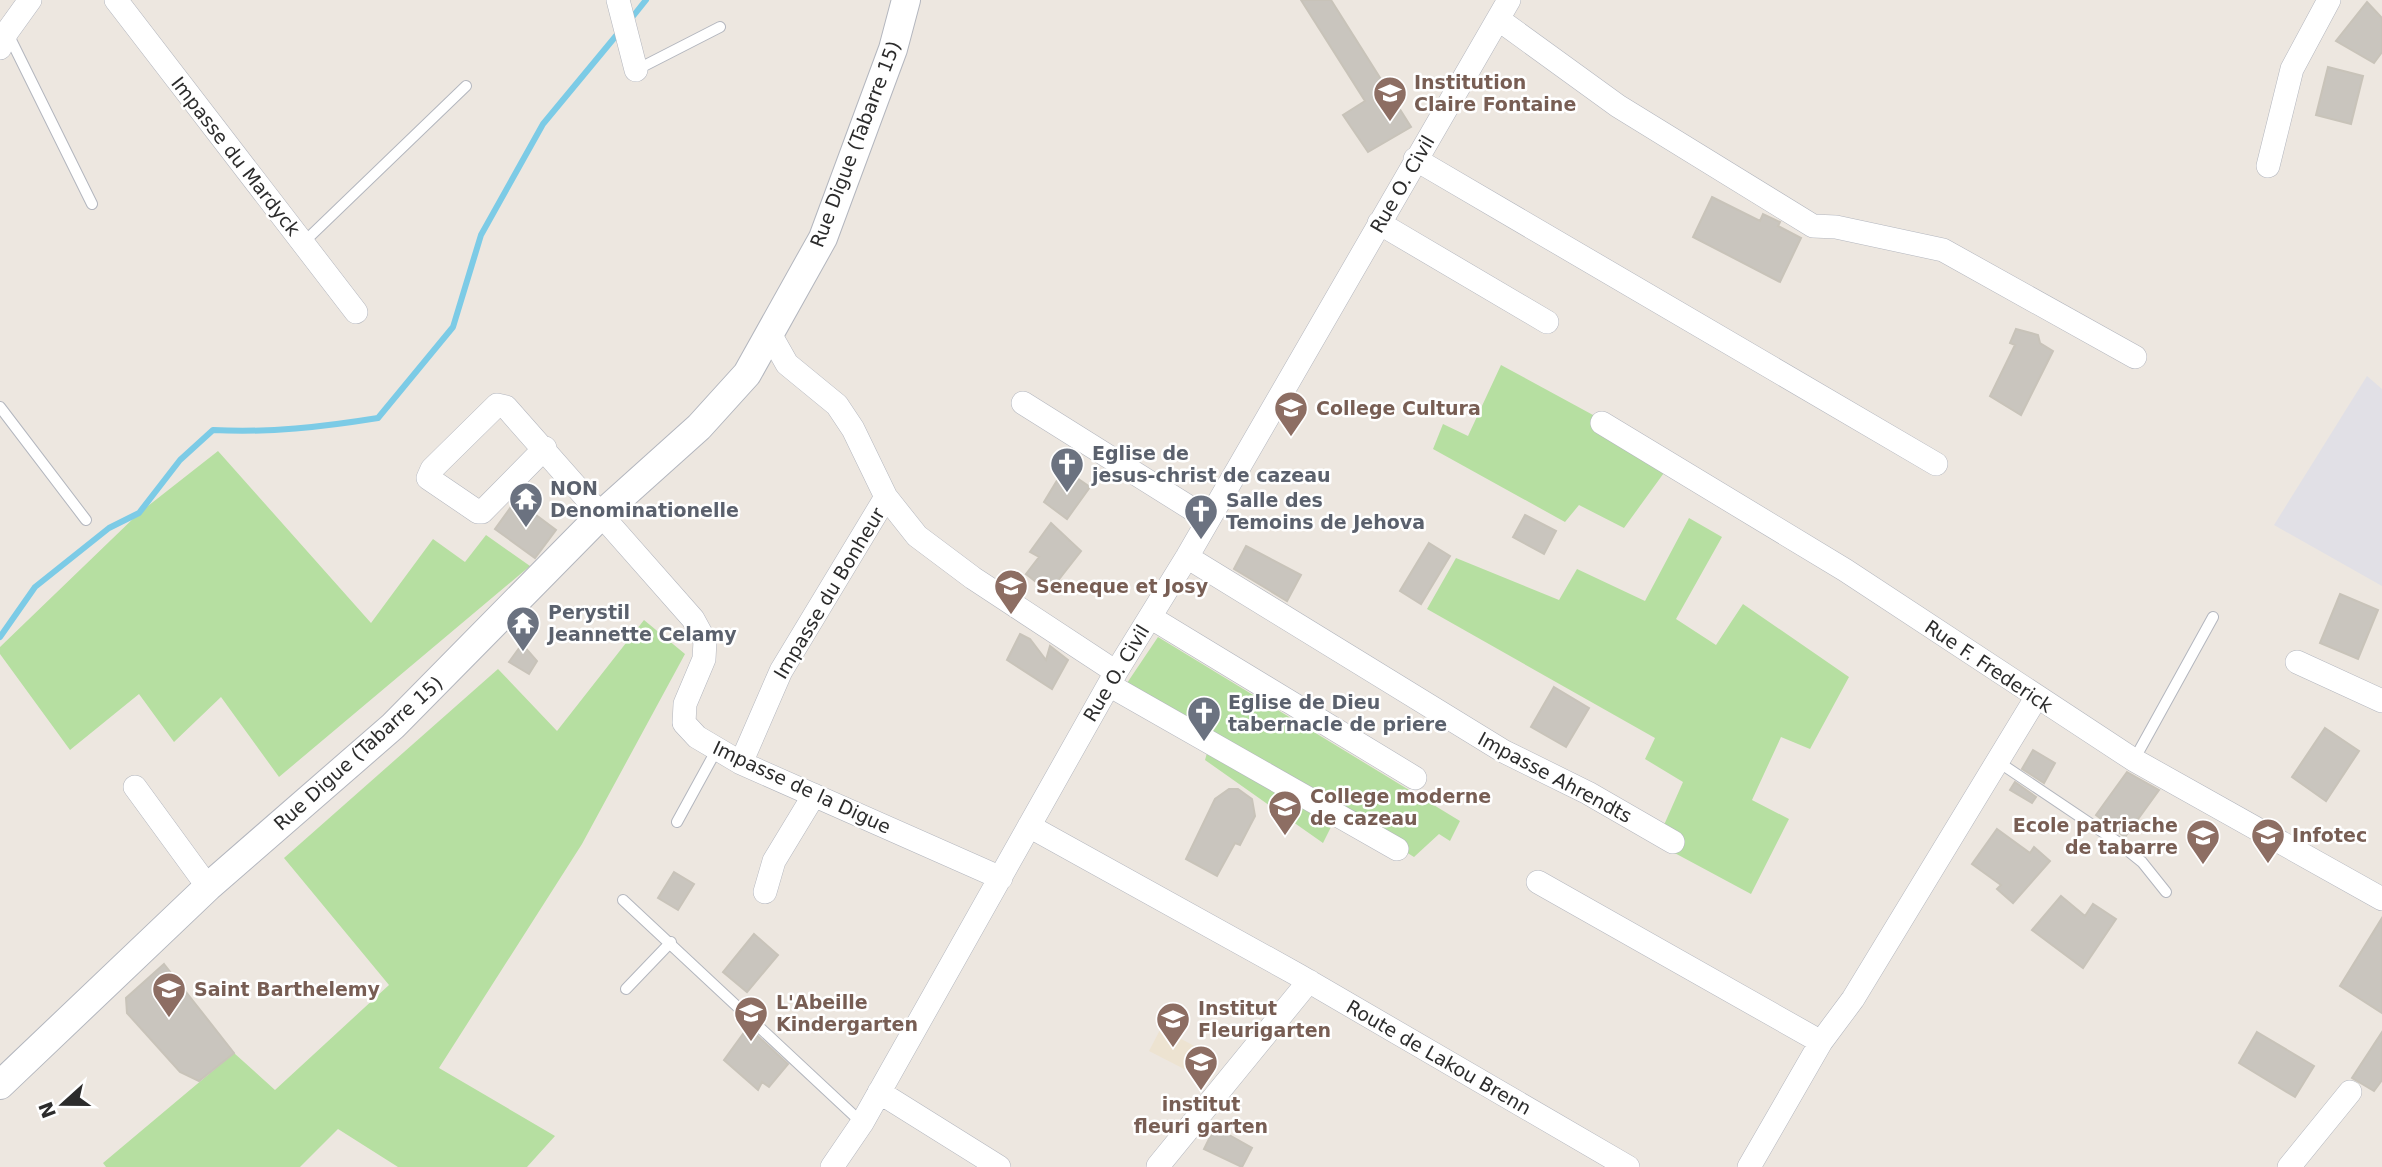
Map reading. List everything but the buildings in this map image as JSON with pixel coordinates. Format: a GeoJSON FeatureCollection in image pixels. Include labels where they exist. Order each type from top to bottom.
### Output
{"type":"FeatureCollection","features":[{"type":"Feature","properties":{"kind":"street"},"geometry":{"type":"LineString","coordinates":[[3,40],[30,0]]}},
{"type":"Feature","properties":{"kind":"street","name":"Impasse du Mardyck"},"geometry":{"type":"LineString","coordinates":[[116,0],[356,312]]}},
{"type":"Feature","properties":{"kind":"street"},"geometry":{"type":"LineString","coordinates":[[618,0],[636,70]]}},
{"type":"Feature","properties":{"kind":"street","name":"Rue Digue (Tabarre 15)"},"geometry":{"type":"LineString","coordinates":[[0,1085],[208,887],[393,726],[601,515],[699,427],[747,374],[822,238],[892,49],[906,0]]}},
{"type":"Feature","properties":{"kind":"street"},"geometry":{"type":"LineString","coordinates":[[2267,166],[2292,69],[2329,0]]}},
{"type":"Feature","properties":{"kind":"street"},"geometry":{"type":"LineString","coordinates":[[1504,9],[1618,106],[1813,226],[1836,228],[1943,250],[2135,357]]}},
{"type":"Feature","properties":{"kind":"street","name":"Rue O. Civil"},"geometry":{"type":"LineString","coordinates":[[832,1167],[862,1123],[1112,678],[1187,557],[1504,9]]}},
{"type":"Feature","properties":{"kind":"street"},"geometry":{"type":"LineString","coordinates":[[1415,159],[1936,464]]}},
{"type":"Feature","properties":{"kind":"street"},"geometry":{"type":"LineString","coordinates":[[1379,223],[1547,322]]}},
{"type":"Feature","properties":{"kind":"street"},"geometry":{"type":"LineString","coordinates":[[770,334],[788,364],[837,405],[853,429],[886,497]]}},
{"type":"Feature","properties":{"kind":"street"},"geometry":{"type":"LineString","coordinates":[[1023,403],[1208,519]]}},
{"type":"Feature","properties":{"kind":"street"},"geometry":{"type":"LineString","coordinates":[[545,449],[482,512],[478,512],[428,478],[432,469],[497,405],[506,407],[545,449],[601,515]]}},
{"type":"Feature","properties":{"kind":"street","name":"Rue F. Frederick"},"geometry":{"type":"LineString","coordinates":[[1602,423],[1845,570],[2134,760],[2382,899]]}},
{"type":"Feature","properties":{"kind":"street","name":"Impasse du Bonheur"},"geometry":{"type":"LineString","coordinates":[[741,763],[781,671],[886,497],[917,537],[1112,678],[1397,849]]}},
{"type":"Feature","properties":{"kind":"street","name":"Impasse de la Digue"},"geometry":{"type":"LineString","coordinates":[[601,515],[693,620],[705,641],[704,659],[685,704],[684,723],[697,737],[741,763],[1001,878]]}},
{"type":"Feature","properties":{"kind":"street","name":"Impasse Ahrendts"},"geometry":{"type":"LineString","coordinates":[[1187,557],[1503,751],[1588,793],[1673,842]]}},
{"type":"Feature","properties":{"kind":"street"},"geometry":{"type":"LineString","coordinates":[[1150,617],[1415,778]]}},
{"type":"Feature","properties":{"kind":"street"},"geometry":{"type":"LineString","coordinates":[[2297,662],[2382,701]]}},
{"type":"Feature","properties":{"kind":"street"},"geometry":{"type":"LineString","coordinates":[[1749,1167],[1821,1042],[1853,999],[2036,698]]}},
{"type":"Feature","properties":{"kind":"street"},"geometry":{"type":"LineString","coordinates":[[135,787],[208,887]]}},
{"type":"Feature","properties":{"kind":"street"},"geometry":{"type":"LineString","coordinates":[[765,892],[774,861],[814,795]]}},
{"type":"Feature","properties":{"kind":"street","name":"Route de Lakou Brenn"},"geometry":{"type":"LineString","coordinates":[[1029,826],[1309,981],[1628,1167]]}},
{"type":"Feature","properties":{"kind":"street"},"geometry":{"type":"LineString","coordinates":[[1538,882],[1821,1042]]}},
{"type":"Feature","properties":{"kind":"street"},"geometry":{"type":"LineString","coordinates":[[1157,1166],[1309,981]]}},
{"type":"Feature","properties":{"kind":"street"},"geometry":{"type":"LineString","coordinates":[[879,1093],[999,1167]]}},
{"type":"Feature","properties":{"kind":"street"},"geometry":{"type":"LineString","coordinates":[[2289,1167],[2350,1093]]}},
{"type":"Feature","properties":{"kind":"lane"},"geometry":{"type":"LineString","coordinates":[[636,70],[720,27]]}},
{"type":"Feature","properties":{"kind":"lane"},"geometry":{"type":"LineString","coordinates":[[3,40],[92,204]]}},
{"type":"Feature","properties":{"kind":"lane"},"geometry":{"type":"LineString","coordinates":[[303,243],[466,86]]}},
{"type":"Feature","properties":{"kind":"lane"},"geometry":{"type":"LineString","coordinates":[[0,407],[86,520]]}},
{"type":"Feature","properties":{"kind":"lane"},"geometry":{"type":"LineString","coordinates":[[2134,760],[2213,617]]}},
{"type":"Feature","properties":{"kind":"lane"},"geometry":{"type":"LineString","coordinates":[[677,822],[717,749]]}},
{"type":"Feature","properties":{"kind":"lane"},"geometry":{"type":"LineString","coordinates":[[1997,761],[2116,841],[2142,862],[2166,892]]}},
{"type":"Feature","properties":{"kind":"lane"},"geometry":{"type":"LineString","coordinates":[[623,900],[862,1123]]}},
{"type":"Feature","properties":{"kind":"lane"},"geometry":{"type":"LineString","coordinates":[[626,989],[671,942]]}},
{"type":"Feature","properties":{"kind":"shaded area"},"geometry":{"type":"Polygon","coordinates":[[[2367,376],[2382,389],[2382,586],[2274,525],[2367,376]]]}},
{"type":"Feature","properties":{"kind":"shaded area","name":"Institut Fleurigarten"},"geometry":{"type":"Polygon","coordinates":[[[1161,1028],[1198,1048],[1186,1070],[1149,1051],[1161,1028]]]}},
{"type":"Feature","properties":{"kind":"green space"},"geometry":{"type":"Polygon","coordinates":[[[1501,365],[1674,459],[1624,528],[1579,505],[1565,522],[1433,449],[1443,424],[1468,436],[1501,365]]]}},
{"type":"Feature","properties":{"kind":"green space"},"geometry":{"type":"Polygon","coordinates":[[[218,451],[371,623],[433,539],[465,562],[486,535],[530,566],[279,777],[221,697],[174,742],[139,694],[70,750],[0,654],[0,647],[139,513],[218,451]]]}},
{"type":"Feature","properties":{"kind":"green space"},"geometry":{"type":"Polygon","coordinates":[[[1689,518],[1722,537],[1676,619],[1716,645],[1743,604],[1849,677],[1810,749],[1781,737],[1752,800],[1789,819],[1751,894],[1656,843],[1683,782],[1645,759],[1655,738],[1427,609],[1456,558],[1559,600],[1577,569],[1645,601],[1689,518]]]}},
{"type":"Feature","properties":{"kind":"green space"},"geometry":{"type":"Polygon","coordinates":[[[644,620],[685,654],[582,844],[439,1068],[555,1136],[527,1167],[398,1167],[338,1129],[300,1167],[106,1167],[103,1163],[234,1053],[275,1090],[389,985],[284,858],[498,669],[557,731],[644,620]]]}},
{"type":"Feature","properties":{"kind":"green space"},"geometry":{"type":"Polygon","coordinates":[[[1158,637],[1460,821],[1450,841],[1439,834],[1414,857],[1339,811],[1323,843],[1205,760],[1209,746],[1123,689],[1158,637]]]}},
{"type":"Feature","properties":{"kind":"waterway"},"geometry":{"type":"LineString","coordinates":[[630,20],[646,0]]}},
{"type":"Feature","properties":{"kind":"waterway"},"geometry":{"type":"LineString","coordinates":[[0,637],[35,587],[109,528],[139,513],[180,460],[213,430],[255,431],[378,418],[453,327],[481,235],[543,124],[620,31]]}},
{"type":"Feature","properties":{"kind":"place","name":"Institution Claire Fontaine"},"geometry":{"type":"Point","coordinates":[1390,123]}},
{"type":"Feature","properties":{"kind":"place","name":"College Cultura"},"geometry":{"type":"Point","coordinates":[1291,438]}},
{"type":"Feature","properties":{"kind":"place","name":"Eglise de jesus-christ de cazeau"},"geometry":{"type":"Point","coordinates":[1067,494]}},
{"type":"Feature","properties":{"kind":"place","name":"NON Denominationelle"},"geometry":{"type":"Point","coordinates":[526,529]}},
{"type":"Feature","properties":{"kind":"place","name":"Salle des Temoins de Jehova"},"geometry":{"type":"Point","coordinates":[1201,541]}},
{"type":"Feature","properties":{"kind":"place","name":"Seneque et Josy"},"geometry":{"type":"Point","coordinates":[1011,616]}},
{"type":"Feature","properties":{"kind":"place","name":"Perystil Jeannette Celamy"},"geometry":{"type":"Point","coordinates":[523,653]}},
{"type":"Feature","properties":{"kind":"place","name":"Eglise de Dieu tabernacle de priere"},"geometry":{"type":"Point","coordinates":[1204,743]}},
{"type":"Feature","properties":{"kind":"place","name":"College moderne de cazeau"},"geometry":{"type":"Point","coordinates":[1285,837]}},
{"type":"Feature","properties":{"kind":"place","name":"Infotec"},"geometry":{"type":"Point","coordinates":[2268,865]}},
{"type":"Feature","properties":{"kind":"place","name":"Ecole patriache de tabarre"},"geometry":{"type":"Point","coordinates":[2203,866]}},
{"type":"Feature","properties":{"kind":"place","name":"Saint Barthelemy"},"geometry":{"type":"Point","coordinates":[169,1019]}},
{"type":"Feature","properties":{"kind":"place","name":"L'Abeille Kindergarten"},"geometry":{"type":"Point","coordinates":[751,1043]}},
{"type":"Feature","properties":{"kind":"place","name":"Institut Fleurigarten"},"geometry":{"type":"Point","coordinates":[1173,1049]}},
{"type":"Feature","properties":{"kind":"place","name":"institut fleuri garten"},"geometry":{"type":"Point","coordinates":[1201,1092]}}]}
